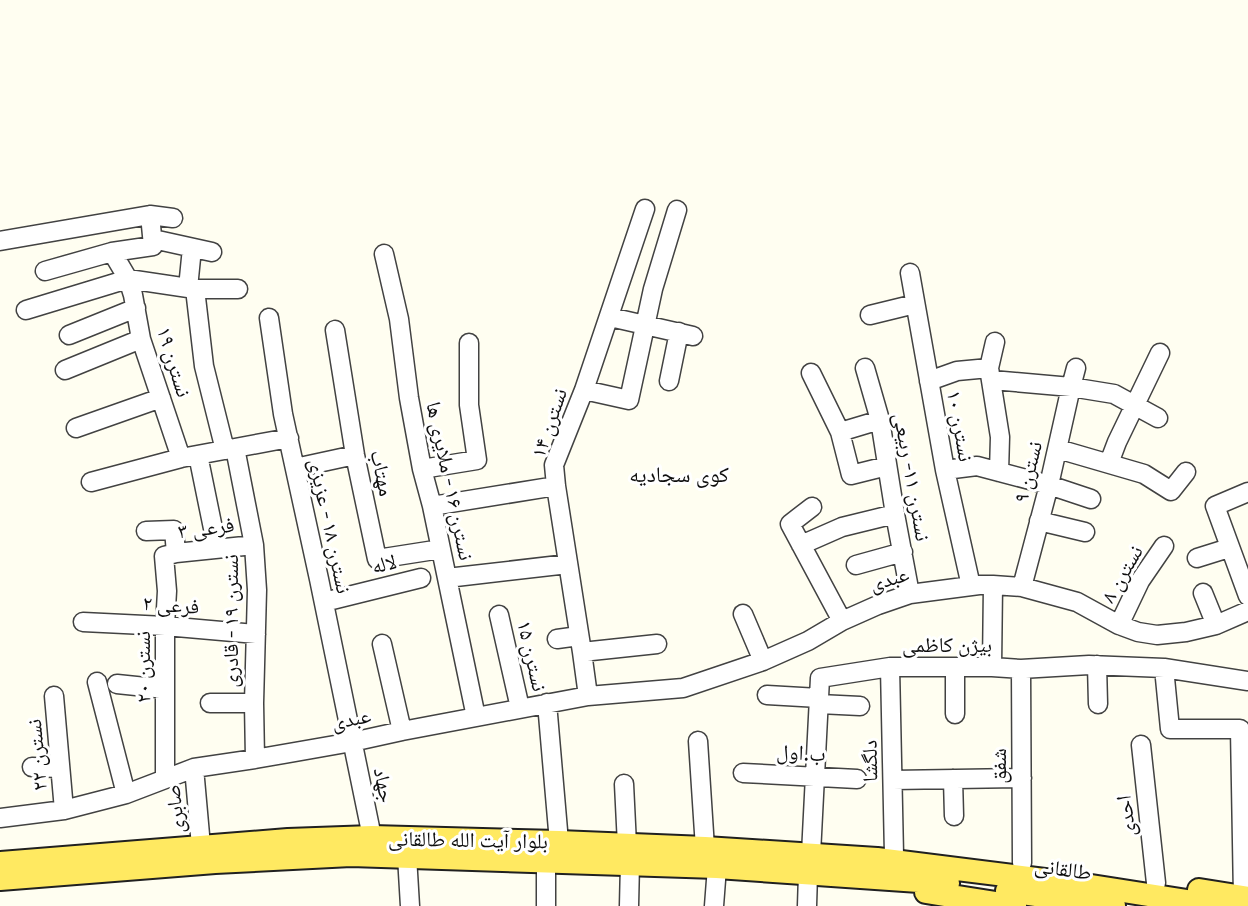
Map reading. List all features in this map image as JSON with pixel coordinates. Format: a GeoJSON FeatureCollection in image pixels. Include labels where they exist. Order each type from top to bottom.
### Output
{"type":"FeatureCollection","features":[{"type":"Feature","properties":{"kind":"main road","name":"بلوار آیت الله طالقانی"},"geometry":{"type":"LineString","coordinates":[[0,863],[201,846],[372,837],[552,851],[629,854],[717,867],[883,864],[936,874]]}},
{"type":"Feature","properties":{"kind":"main road","name":"بلوار آیت الله طالقانی"},"geometry":{"type":"LineString","coordinates":[[629,854],[705,848],[810,864]]}},
{"type":"Feature","properties":{"kind":"main road","name":"بلوار آیت الله طالقانی"},"geometry":{"type":"LineString","coordinates":[[0,879],[279,858],[552,851]]}},
{"type":"Feature","properties":{"kind":"main road","name":"طالقانی"},"geometry":{"type":"LineString","coordinates":[[883,864],[958,856],[1022,863],[1246,897]]}},
{"type":"Feature","properties":{"kind":"main road"},"geometry":{"type":"LineString","coordinates":[[883,864],[931,893],[1015,906]]}},
{"type":"Feature","properties":{"kind":"main road"},"geometry":{"type":"LineString","coordinates":[[936,874],[1114,906]]}},
{"type":"Feature","properties":{"kind":"main road"},"geometry":{"type":"LineString","coordinates":[[936,874],[1085,885],[1219,906]]}},
{"type":"Feature","properties":{"kind":"street","name":"نسترن ۱۴"},"geometry":{"type":"LineString","coordinates":[[588,696],[554,465],[610,317],[645,209]]}},
{"type":"Feature","properties":{"kind":"street"},"geometry":{"type":"LineString","coordinates":[[584,390],[629,400],[653,289],[677,210]]}},
{"type":"Feature","properties":{"kind":"street"},"geometry":{"type":"LineString","coordinates":[[0,241],[150,215],[173,218]]}},
{"type":"Feature","properties":{"kind":"street"},"geometry":{"type":"LineString","coordinates":[[45,271],[112,252],[153,246],[150,215]]}},
{"type":"Feature","properties":{"kind":"street"},"geometry":{"type":"LineString","coordinates":[[153,239],[212,252]]}},
{"type":"Feature","properties":{"kind":"street","name":"نسترن ۱۹ - قادری"},"geometry":{"type":"LineString","coordinates":[[192,248],[191,289],[204,366],[230,449],[254,545],[257,590],[255,759]]}},
{"type":"Feature","properties":{"kind":"street","name":"نسترن ۱۹"},"geometry":{"type":"LineString","coordinates":[[128,279],[133,249]]}},
{"type":"Feature","properties":{"kind":"street","name":"نسترن ۱۹"},"geometry":{"type":"LineString","coordinates":[[112,252],[128,279],[141,339],[161,398],[190,457],[217,548]]}},
{"type":"Feature","properties":{"kind":"street","name":"نسترن ۱۶ - ملایری ها"},"geometry":{"type":"LineString","coordinates":[[384,254],[399,319],[409,398],[422,469],[432,506],[476,717]]}},
{"type":"Feature","properties":{"kind":"street","name":"نسترن ۱۰"},"geometry":{"type":"LineString","coordinates":[[910,273],[945,470],[971,586]]}},
{"type":"Feature","properties":{"kind":"street"},"geometry":{"type":"LineString","coordinates":[[26,310],[128,279],[191,289],[238,289]]}},
{"type":"Feature","properties":{"kind":"street"},"geometry":{"type":"LineString","coordinates":[[870,315],[915,304]]}},
{"type":"Feature","properties":{"kind":"street"},"geometry":{"type":"LineString","coordinates":[[69,335],[136,308]]}},
{"type":"Feature","properties":{"kind":"street"},"geometry":{"type":"LineString","coordinates":[[610,317],[686,334],[669,381]]}},
{"type":"Feature","properties":{"kind":"street","name":"نسترن ۱۸ - عزیزی"},"geometry":{"type":"LineString","coordinates":[[269,318],[283,414],[352,742]]}},
{"type":"Feature","properties":{"kind":"street","name":"مهتاب"},"geometry":{"type":"LineString","coordinates":[[335,330],[354,455],[377,560],[441,549]]}},
{"type":"Feature","properties":{"kind":"street"},"geometry":{"type":"LineString","coordinates":[[65,370],[141,339]]}},
{"type":"Feature","properties":{"kind":"street"},"geometry":{"type":"LineString","coordinates":[[995,342],[991,374],[1000,437],[999,472]]}},
{"type":"Feature","properties":{"kind":"street"},"geometry":{"type":"LineString","coordinates":[[422,469],[477,460],[469,405],[469,343]]}},
{"type":"Feature","properties":{"kind":"street"},"geometry":{"type":"LineString","coordinates":[[1109,463],[1160,353]]}},
{"type":"Feature","properties":{"kind":"street","name":"نسترن ۱۱- ربیعی"},"geometry":{"type":"LineString","coordinates":[[865,368],[880,420],[910,594]]}},
{"type":"Feature","properties":{"kind":"street","name":"نسترن ۹"},"geometry":{"type":"LineString","coordinates":[[1023,587],[1076,368]]}},
{"type":"Feature","properties":{"kind":"street"},"geometry":{"type":"LineString","coordinates":[[929,381],[957,371],[991,374],[1114,394],[1158,418]]}},
{"type":"Feature","properties":{"kind":"street"},"geometry":{"type":"LineString","coordinates":[[811,373],[840,432],[851,475],[887,466]]}},
{"type":"Feature","properties":{"kind":"street"},"geometry":{"type":"LineString","coordinates":[[76,428],[161,398]]}},
{"type":"Feature","properties":{"kind":"street"},"geometry":{"type":"LineString","coordinates":[[840,432],[880,420]]}},
{"type":"Feature","properties":{"kind":"street"},"geometry":{"type":"LineString","coordinates":[[92,482],[190,457],[288,438]]}},
{"type":"Feature","properties":{"kind":"street"},"geometry":{"type":"LineString","coordinates":[[1058,449],[1144,474],[1171,491],[1186,472]]}},
{"type":"Feature","properties":{"kind":"street"},"geometry":{"type":"LineString","coordinates":[[295,468],[354,455]]}},
{"type":"Feature","properties":{"kind":"street"},"geometry":{"type":"LineString","coordinates":[[945,470],[977,466],[1091,499]]}},
{"type":"Feature","properties":{"kind":"street"},"geometry":{"type":"LineString","coordinates":[[432,506],[556,486]]}},
{"type":"Feature","properties":{"kind":"street"},"geometry":{"type":"LineString","coordinates":[[1248,492],[1215,506],[1248,596]]}},
{"type":"Feature","properties":{"kind":"street"},"geometry":{"type":"LineString","coordinates":[[812,507],[790,524],[842,621]]}},
{"type":"Feature","properties":{"kind":"street"},"geometry":{"type":"LineString","coordinates":[[801,544],[842,527],[895,514]]}},
{"type":"Feature","properties":{"kind":"street"},"geometry":{"type":"LineString","coordinates":[[1039,521],[1085,532]]}},
{"type":"Feature","properties":{"kind":"street","name":"نسترن ۲۰"},"geometry":{"type":"LineString","coordinates":[[146,531],[174,530],[165,626],[165,778]]}},
{"type":"Feature","properties":{"kind":"street","name":"فرعی ۳"},"geometry":{"type":"LineString","coordinates":[[170,554],[254,545]]}},
{"type":"Feature","properties":{"kind":"street","name":"نسترن ۸"},"geometry":{"type":"LineString","coordinates":[[1119,625],[1140,581],[1164,546]]}},
{"type":"Feature","properties":{"kind":"street"},"geometry":{"type":"LineString","coordinates":[[1197,558],[1229,548]]}},
{"type":"Feature","properties":{"kind":"street"},"geometry":{"type":"LineString","coordinates":[[856,565],[903,552]]}},
{"type":"Feature","properties":{"kind":"street"},"geometry":{"type":"LineString","coordinates":[[447,578],[568,564]]}},
{"type":"Feature","properties":{"kind":"street","name":"لاله"},"geometry":{"type":"LineString","coordinates":[[324,602],[421,578]]}},
{"type":"Feature","properties":{"kind":"street"},"geometry":{"type":"LineString","coordinates":[[992,667],[993,585]]}},
{"type":"Feature","properties":{"kind":"street","name":"عبدی"},"geometry":{"type":"LineString","coordinates":[[0,818],[64,810],[126,794],[194,768],[352,742],[588,696],[683,688],[763,661],[808,641],[842,621],[910,594],[971,586],[1023,587],[1077,602],[1119,625],[1138,632],[1157,635],[1186,632],[1216,625],[1248,611]]}},
{"type":"Feature","properties":{"kind":"street"},"geometry":{"type":"LineString","coordinates":[[1203,593],[1216,625]]}},
{"type":"Feature","properties":{"kind":"street"},"geometry":{"type":"LineString","coordinates":[[743,614],[763,661]]}},
{"type":"Feature","properties":{"kind":"street","name":"نسترن ۱۵"},"geometry":{"type":"LineString","coordinates":[[499,615],[520,708]]}},
{"type":"Feature","properties":{"kind":"street","name":"فرعی ۲"},"geometry":{"type":"LineString","coordinates":[[83,622],[256,634]]}},
{"type":"Feature","properties":{"kind":"street"},"geometry":{"type":"LineString","coordinates":[[557,639],[581,644],[657,644]]}},
{"type":"Feature","properties":{"kind":"street"},"geometry":{"type":"LineString","coordinates":[[382,644],[402,731]]}},
{"type":"Feature","properties":{"kind":"street"},"geometry":{"type":"LineString","coordinates":[[1097,665],[1098,705]]}},
{"type":"Feature","properties":{"kind":"street","name":"بیژن کاظمی"},"geometry":{"type":"LineString","coordinates":[[807,906],[820,678],[890,667],[1021,669],[1097,665],[1164,668],[1248,681]]}},
{"type":"Feature","properties":{"kind":"street","name":"دلگشا"},"geometry":{"type":"LineString","coordinates":[[883,864],[893,780],[890,667]]}},
{"type":"Feature","properties":{"kind":"street"},"geometry":{"type":"LineString","coordinates":[[955,668],[955,714]]}},
{"type":"Feature","properties":{"kind":"street"},"geometry":{"type":"LineString","coordinates":[[1164,668],[1170,729],[1240,729],[1246,897]]}},
{"type":"Feature","properties":{"kind":"street","name":"شفق"},"geometry":{"type":"LineString","coordinates":[[1021,669],[1022,863]]}},
{"type":"Feature","properties":{"kind":"street"},"geometry":{"type":"LineString","coordinates":[[97,682],[126,794]]}},
{"type":"Feature","properties":{"kind":"street"},"geometry":{"type":"LineString","coordinates":[[117,684],[165,689]]}},
{"type":"Feature","properties":{"kind":"street"},"geometry":{"type":"LineString","coordinates":[[767,695],[860,706]]}},
{"type":"Feature","properties":{"kind":"street","name":"نسترن ۲۲"},"geometry":{"type":"LineString","coordinates":[[54,696],[64,810]]}},
{"type":"Feature","properties":{"kind":"street"},"geometry":{"type":"LineString","coordinates":[[210,703],[254,703]]}},
{"type":"Feature","properties":{"kind":"street"},"geometry":{"type":"LineString","coordinates":[[546,906],[552,851],[547,703]]}},
{"type":"Feature","properties":{"kind":"street"},"geometry":{"type":"LineString","coordinates":[[698,741],[705,848]]}},
{"type":"Feature","properties":{"kind":"street","name":"جهاد"},"geometry":{"type":"LineString","coordinates":[[352,742],[372,837]]}},
{"type":"Feature","properties":{"kind":"street","name":"احدی"},"geometry":{"type":"LineString","coordinates":[[1141,745],[1156,883]]}},
{"type":"Feature","properties":{"kind":"street"},"geometry":{"type":"LineString","coordinates":[[32,767],[60,768]]}},
{"type":"Feature","properties":{"kind":"street","name":"صابری"},"geometry":{"type":"LineString","coordinates":[[194,768],[201,846]]}},
{"type":"Feature","properties":{"kind":"street","name":"ب.اول"},"geometry":{"type":"LineString","coordinates":[[743,773],[857,779]]}},
{"type":"Feature","properties":{"kind":"street"},"geometry":{"type":"LineString","coordinates":[[893,780],[1022,778]]}},
{"type":"Feature","properties":{"kind":"street"},"geometry":{"type":"LineString","coordinates":[[953,779],[954,816]]}},
{"type":"Feature","properties":{"kind":"street"},"geometry":{"type":"LineString","coordinates":[[624,784],[629,854],[629,906]]}},
{"type":"Feature","properties":{"kind":"street"},"geometry":{"type":"LineString","coordinates":[[407,856],[410,906]]}},
{"type":"Feature","properties":{"kind":"street"},"geometry":{"type":"LineString","coordinates":[[714,906],[717,867]]}},
{"type":"Feature","properties":{"kind":"district","name":"کوی سجادیه"},"geometry":{"type":"Point","coordinates":[679,474]}}]}
